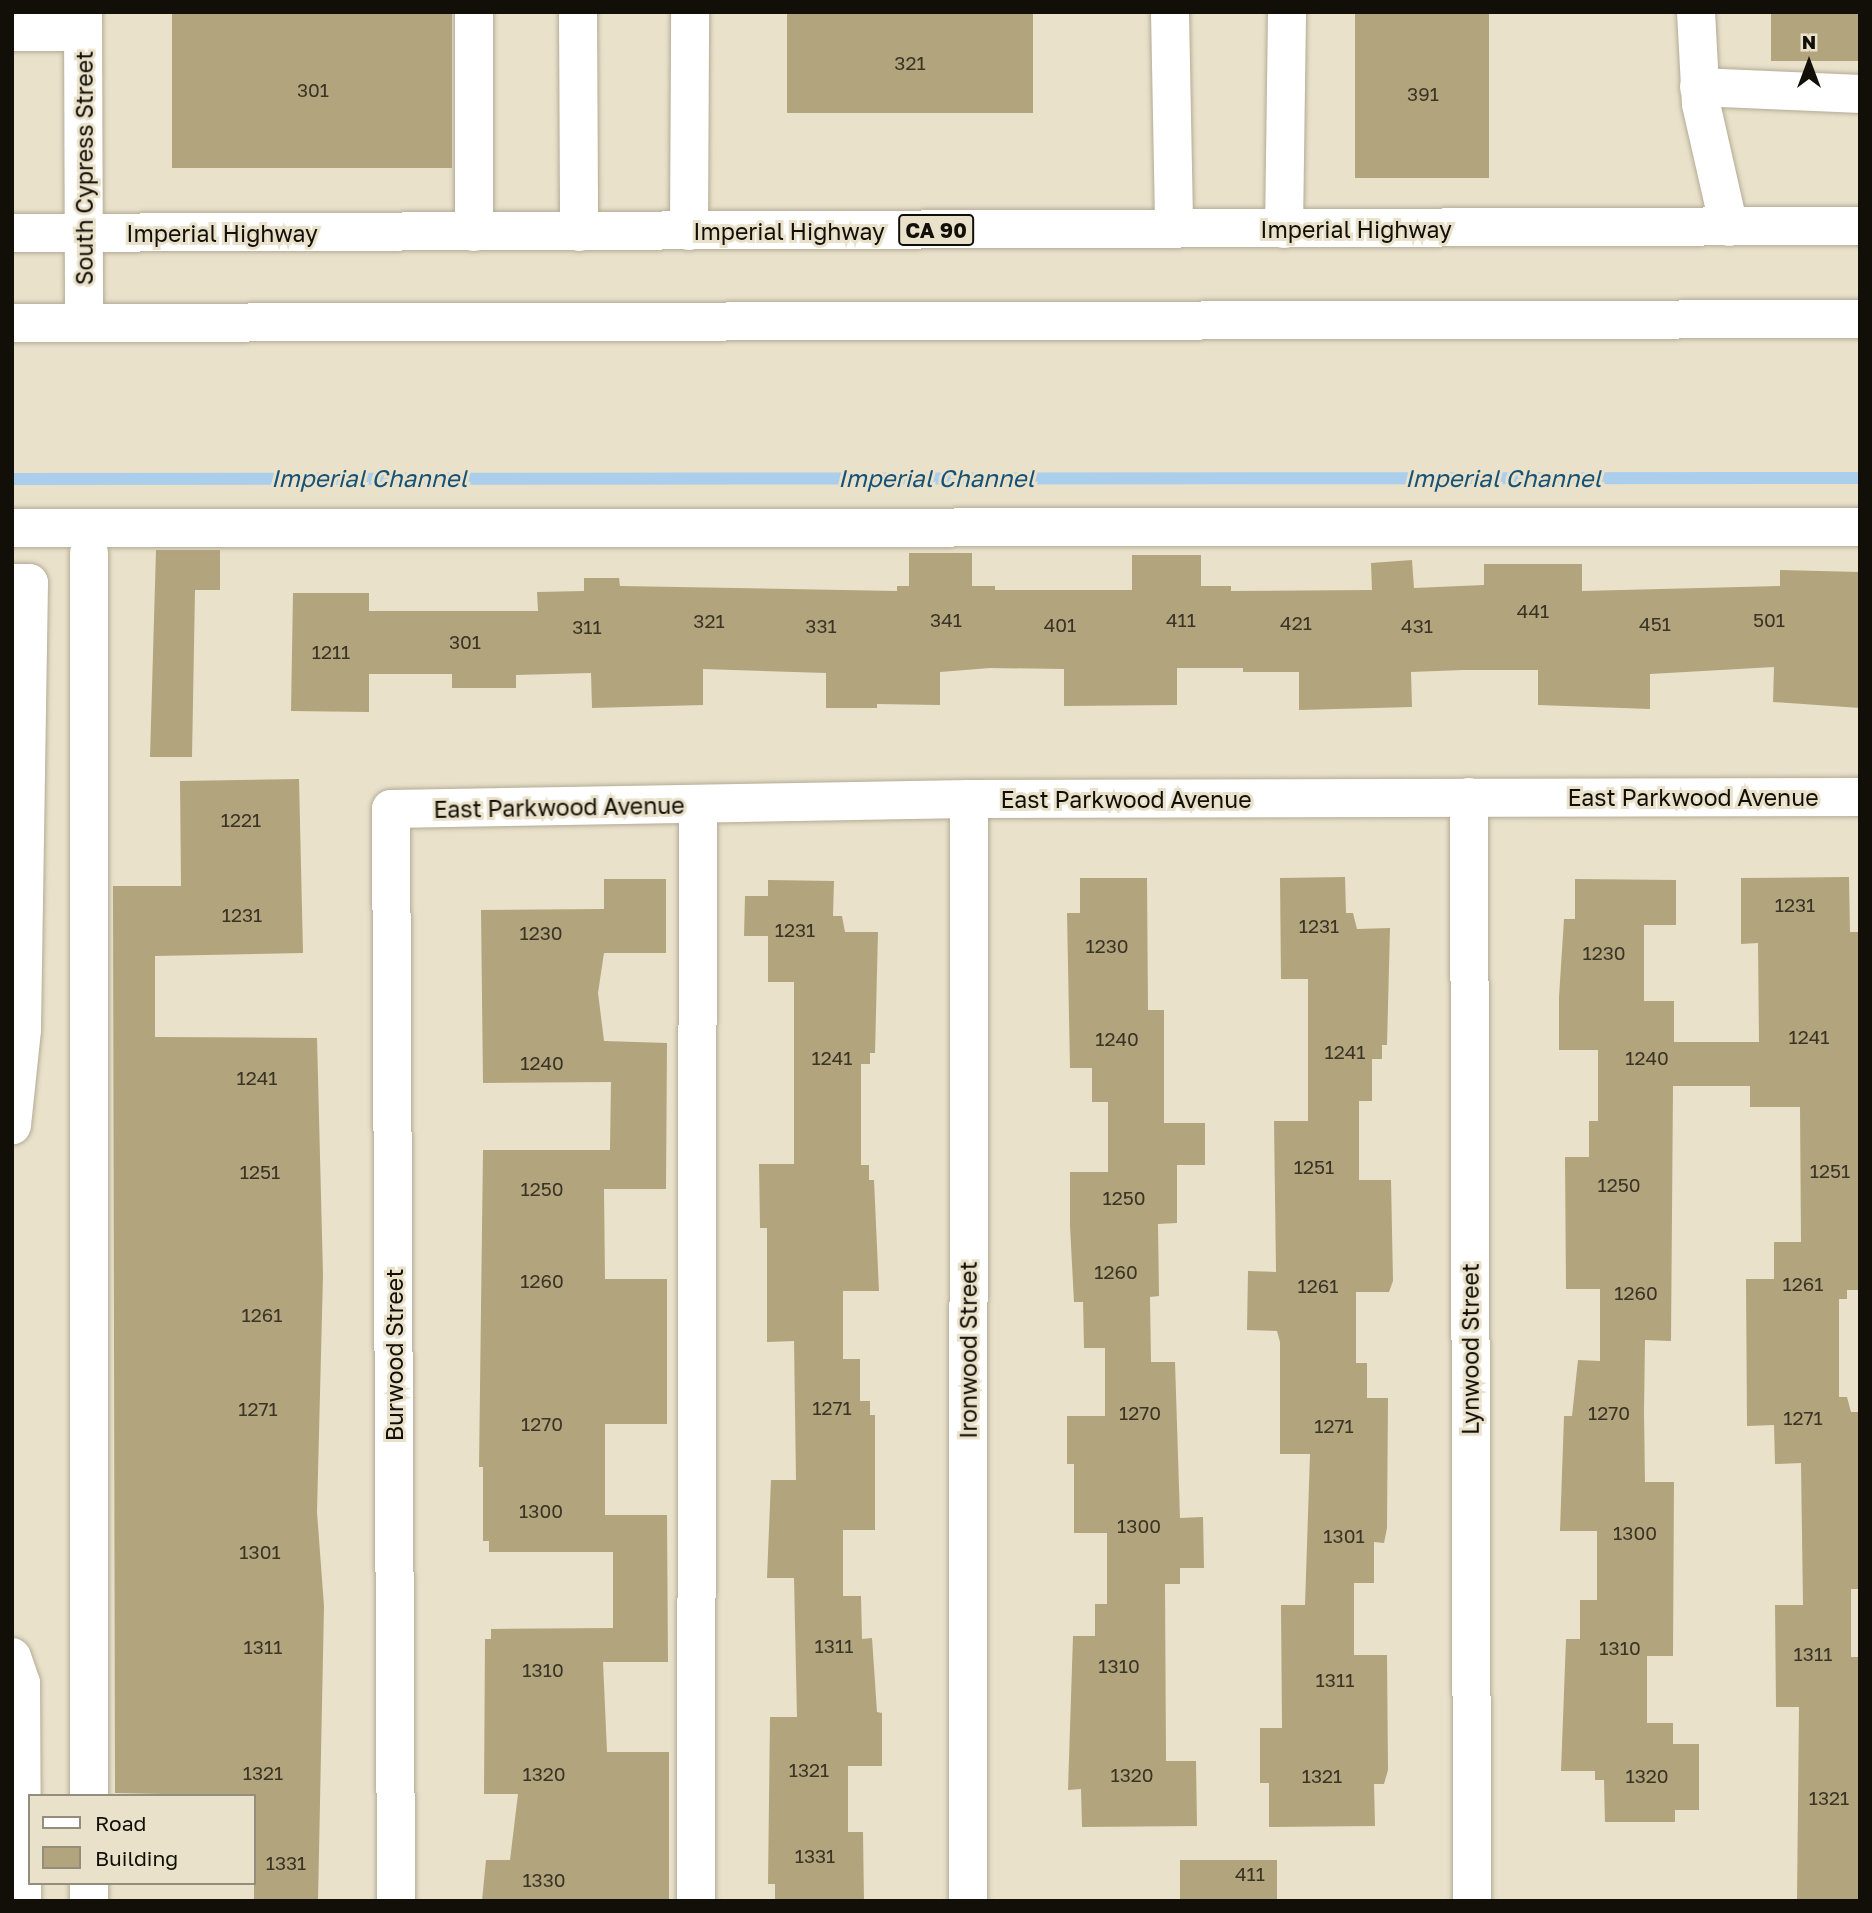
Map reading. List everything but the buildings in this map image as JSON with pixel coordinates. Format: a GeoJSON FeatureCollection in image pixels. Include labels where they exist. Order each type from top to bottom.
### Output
{"type":"FeatureCollection","features":[{"type":"Feature","properties":{"kind":"street"},"geometry":{"type":"LineString","coordinates":[[474,12],[474,232]]}},
{"type":"Feature","properties":{"kind":"street"},"geometry":{"type":"LineString","coordinates":[[578,12],[579,232]]}},
{"type":"Feature","properties":{"kind":"street"},"geometry":{"type":"LineString","coordinates":[[689,231],[690,12]]}},
{"type":"Feature","properties":{"kind":"street"},"geometry":{"type":"LineString","coordinates":[[1170,12],[1174,229]]}},
{"type":"Feature","properties":{"kind":"street"},"geometry":{"type":"LineString","coordinates":[[1284,229],[1287,12]]}},
{"type":"Feature","properties":{"kind":"street"},"geometry":{"type":"LineString","coordinates":[[1696,12],[1699,87],[1729,227]]}},
{"type":"Feature","properties":{"kind":"street"},"geometry":{"type":"LineString","coordinates":[[12,32],[83,22]]}},
{"type":"Feature","properties":{"kind":"street","name":"South Cypress Street"},"geometry":{"type":"LineString","coordinates":[[83,22],[84,323]]}},
{"type":"Feature","properties":{"kind":"street"},"geometry":{"type":"LineString","coordinates":[[1699,87],[1860,94]]}},
{"type":"Feature","properties":{"kind":"street","name":"Imperial Highway"},"geometry":{"type":"LineString","coordinates":[[12,233],[1860,226]]}},
{"type":"Feature","properties":{"kind":"street"},"geometry":{"type":"LineString","coordinates":[[12,323],[1860,319]]}},
{"type":"Feature","properties":{"kind":"street"},"geometry":{"type":"LineString","coordinates":[[12,528],[1860,527]]}},
{"type":"Feature","properties":{"kind":"street"},"geometry":{"type":"LineString","coordinates":[[89,552],[89,1794]]}},
{"type":"Feature","properties":{"kind":"street"},"geometry":{"type":"LineString","coordinates":[[12,1125],[17,1002],[21,583]]}},
{"type":"Feature","properties":{"kind":"street","name":"Lynwood Street"},"geometry":{"type":"LineString","coordinates":[[1469,797],[1472,1901]]}},
{"type":"Feature","properties":{"kind":"street","name":"East Parkwood Avenue"},"geometry":{"type":"LineString","coordinates":[[391,809],[969,799],[1860,797]]}},
{"type":"Feature","properties":{"kind":"street","name":"Ironwood Street"},"geometry":{"type":"LineString","coordinates":[[968,1901],[969,799]]}},
{"type":"Feature","properties":{"kind":"street"},"geometry":{"type":"LineString","coordinates":[[696,1901],[698,804]]}},
{"type":"Feature","properties":{"kind":"street","name":"Burwood Street"},"geometry":{"type":"LineString","coordinates":[[391,809],[396,1901]]}},
{"type":"Feature","properties":{"kind":"street"},"geometry":{"type":"LineString","coordinates":[[12,1657],[21,1683],[17,1842],[22,1901]]}},
{"type":"Feature","properties":{"kind":"waterway","name":"Imperial Channel"},"geometry":{"type":"LineString","coordinates":[[12,479],[1860,478]]}}]}
